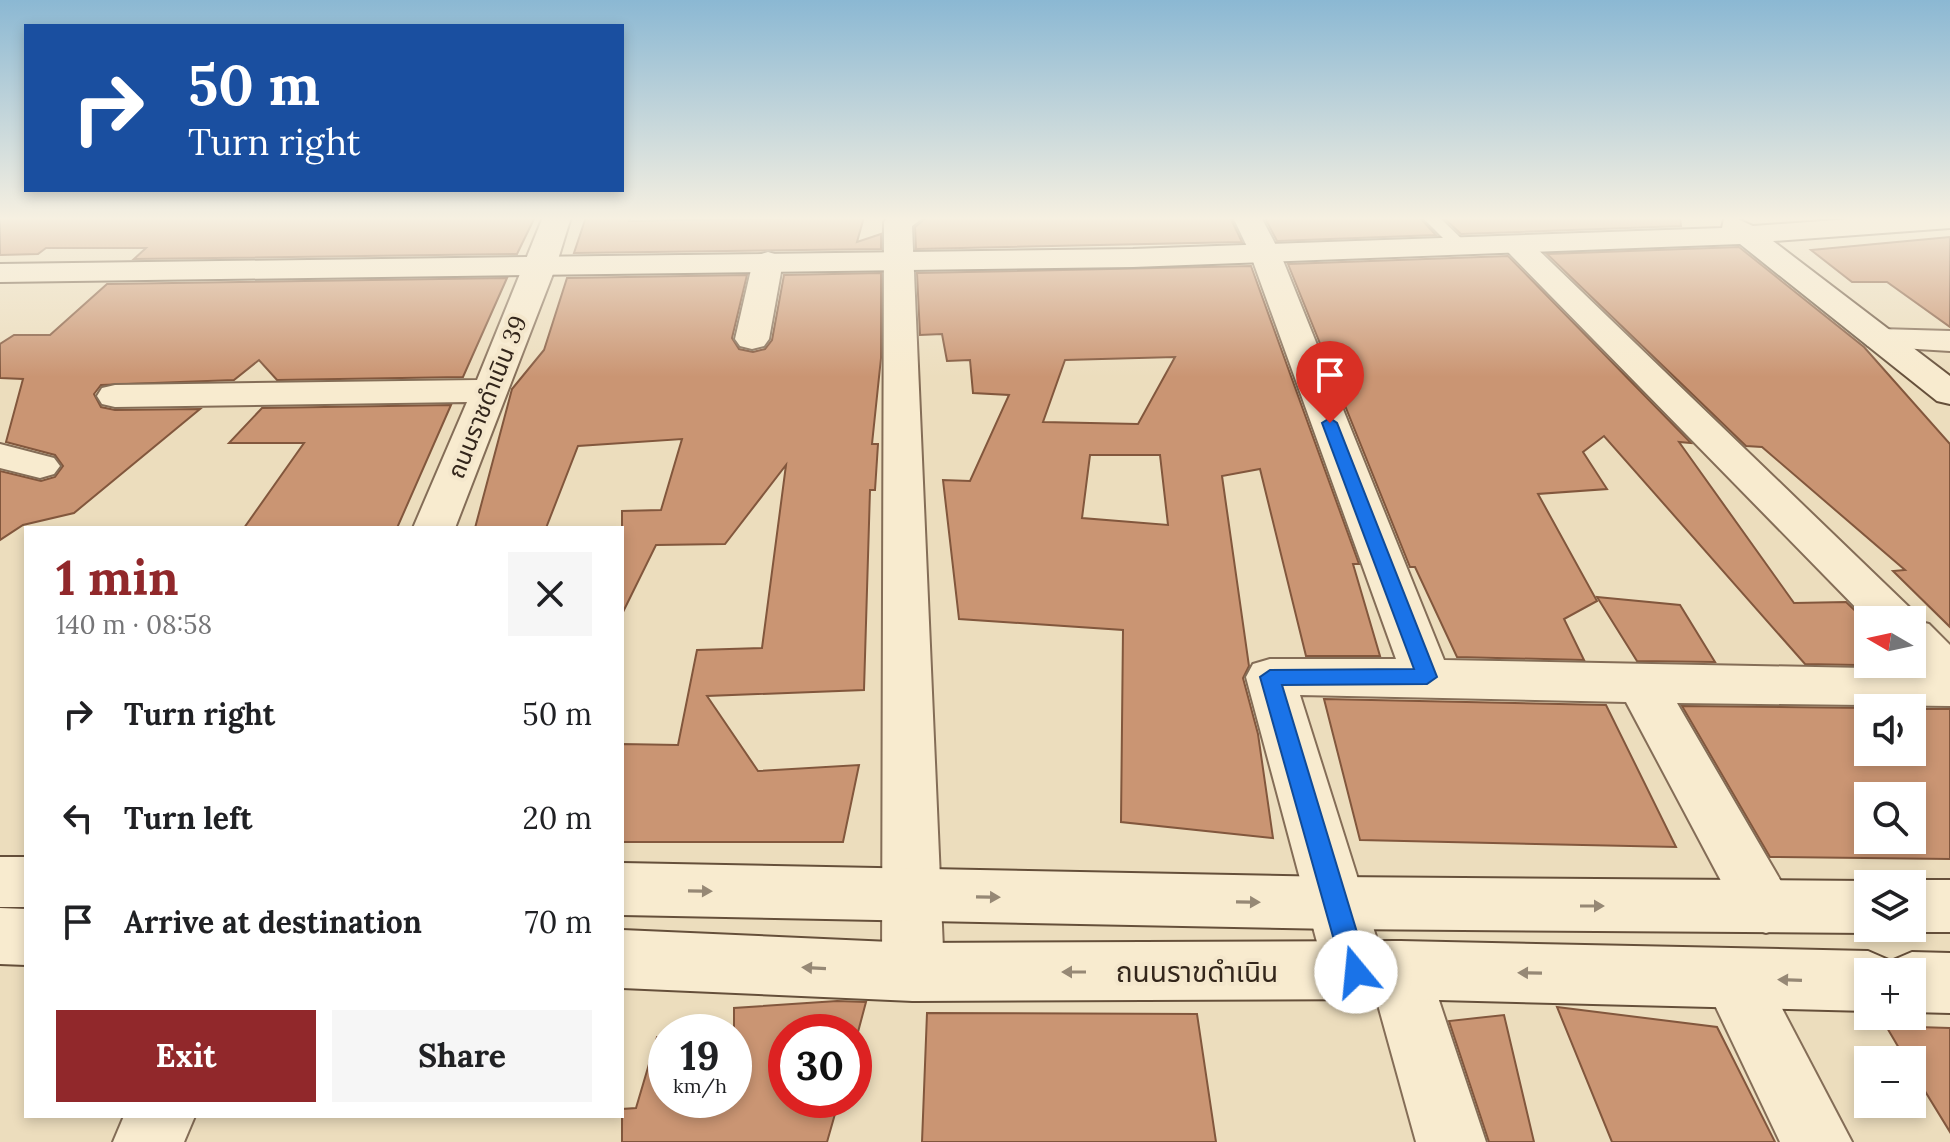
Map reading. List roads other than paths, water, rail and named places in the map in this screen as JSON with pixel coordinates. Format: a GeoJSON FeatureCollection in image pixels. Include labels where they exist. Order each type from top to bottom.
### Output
{"type":"FeatureCollection","features":[{"type":"Feature","properties":{"kind":"street"},"geometry":{"type":"LineString","coordinates":[[0,273],[209,270]]}},
{"type":"Feature","properties":{"kind":"street","name":"ถนนราชดำเนิน 39"},"geometry":{"type":"LineString","coordinates":[[435,526],[539,270]]}},
{"type":"Feature","properties":{"kind":"street"},"geometry":{"type":"LineString","coordinates":[[752,339],[766,270]]}},
{"type":"Feature","properties":{"kind":"street"},"geometry":{"type":"LineString","coordinates":[[906,270],[913,972]]}},
{"type":"Feature","properties":{"kind":"street"},"geometry":{"type":"LineString","coordinates":[[1270,270],[1427,677]]}},
{"type":"Feature","properties":{"kind":"street"},"geometry":{"type":"LineString","coordinates":[[1542,270],[1881,606]]}},
{"type":"Feature","properties":{"kind":"street"},"geometry":{"type":"LineString","coordinates":[[1792,270],[1950,393]]}},
{"type":"Feature","properties":{"kind":"street"},"geometry":{"type":"LineString","coordinates":[[1880,339],[1950,341]]}},
{"type":"Feature","properties":{"kind":"street"},"geometry":{"type":"LineString","coordinates":[[115,396],[490,391]]}},
{"type":"Feature","properties":{"kind":"street"},"geometry":{"type":"LineString","coordinates":[[0,456],[40,466]]}},
{"type":"Feature","properties":{"kind":"street"},"geometry":{"type":"LineString","coordinates":[[1926,650],[1950,674]]}},
{"type":"Feature","properties":{"kind":"street"},"geometry":{"type":"LineString","coordinates":[[1451,1142],[1378,971],[1335,903],[1270,677],[1427,677],[1641,684],[1950,688]]}},
{"type":"Feature","properties":{"kind":"street"},"geometry":{"type":"LineString","coordinates":[[1641,684],[1766,907]]}},
{"type":"Feature","properties":{"kind":"street"},"geometry":{"type":"LineString","coordinates":[[0,882],[24,882]]}},
{"type":"Feature","properties":{"kind":"street"},"geometry":{"type":"LineString","coordinates":[[624,889],[1335,903],[1854,907]]}},
{"type":"Feature","properties":{"kind":"street"},"geometry":{"type":"LineString","coordinates":[[1926,906],[1950,906]]}},
{"type":"Feature","properties":{"kind":"street"},"geometry":{"type":"LineString","coordinates":[[0,936],[24,937]]}},
{"type":"Feature","properties":{"kind":"street","name":"ถนนราขดำเนิน"},"geometry":{"type":"LineString","coordinates":[[624,959],[913,972],[1378,971],[1854,981]]}},
{"type":"Feature","properties":{"kind":"street"},"geometry":{"type":"LineString","coordinates":[[1733,978],[1817,1142]]}},
{"type":"Feature","properties":{"kind":"street"},"geometry":{"type":"LineString","coordinates":[[1926,982],[1950,983]]}},
{"type":"Feature","properties":{"kind":"street"},"geometry":{"type":"LineString","coordinates":[[148,1142],[159,1118]]}}]}
